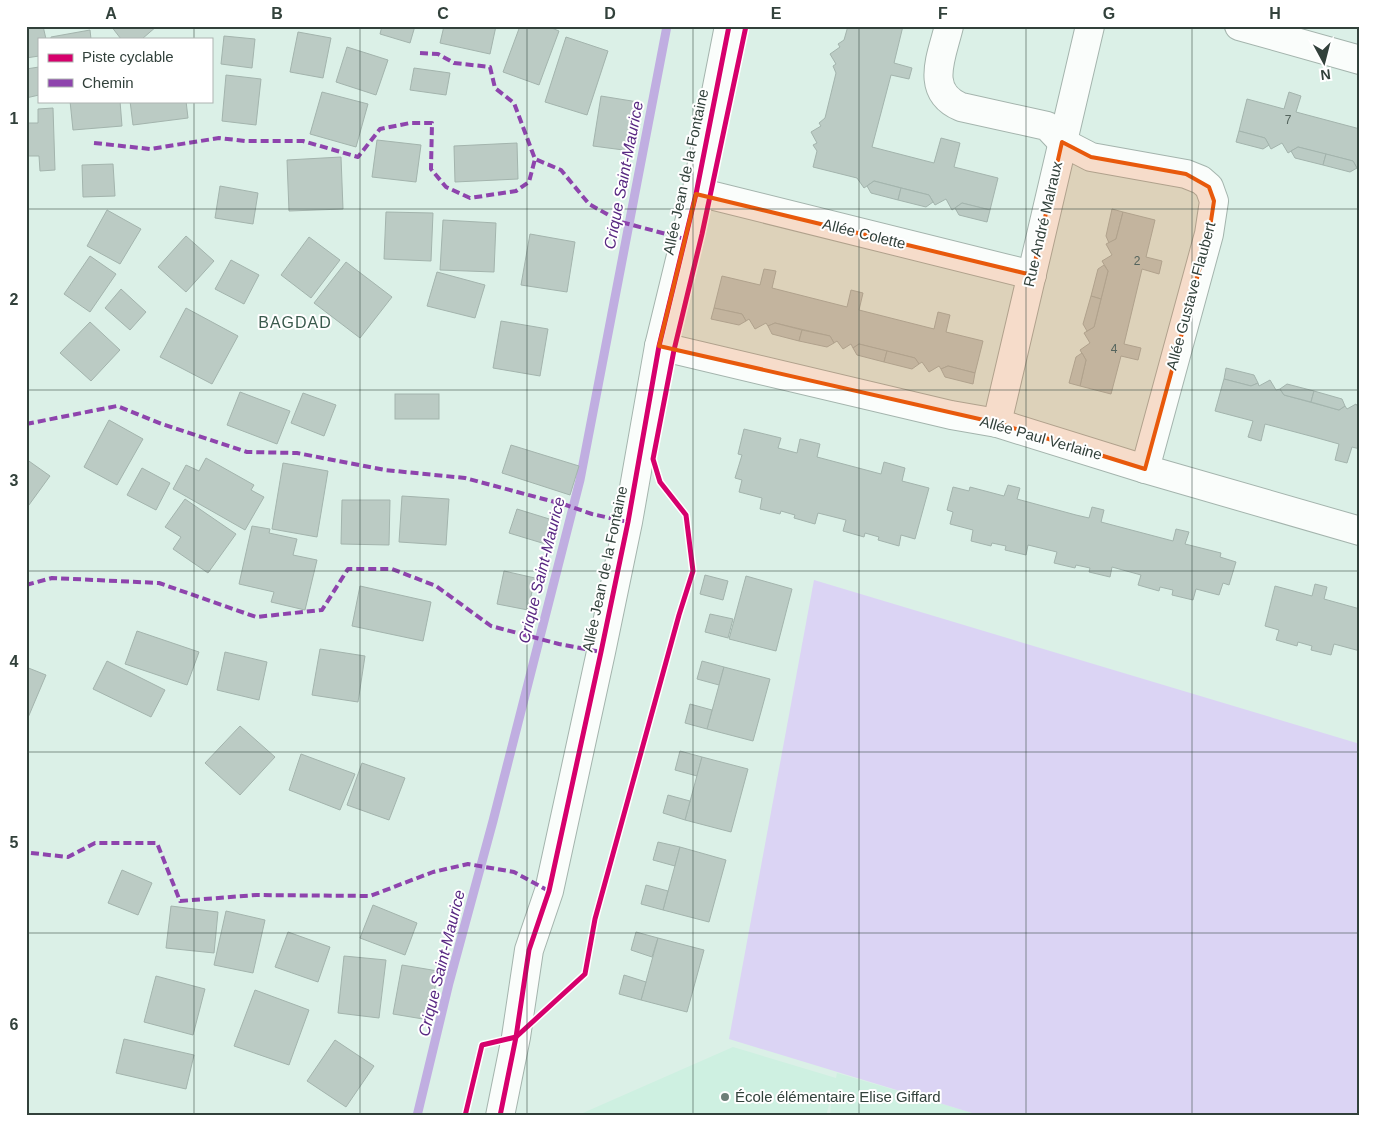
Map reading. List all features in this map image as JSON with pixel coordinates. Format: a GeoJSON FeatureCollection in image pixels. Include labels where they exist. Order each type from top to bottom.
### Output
{"type":"FeatureCollection","features":[{"type":"Feature","properties":{"kind":"street","name":"Allée Jean de la Fontaine"},"geometry":{"type":"LineString","coordinates":[[500,1116],[516,1037],[529,950],[548,891],[628,522],[659,346],[696,194],[730,26]]}},
{"type":"Feature","properties":{"kind":"street","name":"Allée Gustave Flaubert"},"geometry":{"type":"LineString","coordinates":[[949,26],[937,74],[945,98],[951,102],[961,107],[1047,126],[1062,142],[1091,157],[1186,174],[1201,180],[1209,187],[1214,201],[1209,234],[1144,469]]}},
{"type":"Feature","properties":{"kind":"street","name":"Rue André Malraux"},"geometry":{"type":"LineString","coordinates":[[998,423],[1090,26]]}},
{"type":"Feature","properties":{"kind":"street"},"geometry":{"type":"LineString","coordinates":[[1239,26],[1360,60]]}},
{"type":"Feature","properties":{"kind":"street","name":"Allée Colette"},"geometry":{"type":"LineString","coordinates":[[696,194],[710,195],[1032,275]]}},
{"type":"Feature","properties":{"kind":"street","name":"Allée Paul Verlaine"},"geometry":{"type":"LineString","coordinates":[[659,346],[951,415],[998,423],[1144,469],[1360,531]]}},
{"type":"Feature","properties":{"kind":"highlighted area"},"geometry":{"type":"Polygon","coordinates":[[[1062,142],[1091,157],[1186,174],[1209,187],[1214,201],[1209,234],[1145,469],[997,423],[659,346],[696,194],[1032,275],[1062,142]]]}},
{"type":"Feature","properties":{"kind":"shaded area"},"geometry":{"type":"Polygon","coordinates":[[[814,580],[1360,744],[1360,1116],[982,1116],[729,1039],[814,580]]]}},
{"type":"Feature","properties":{"kind":"shaded area","name":"École élémentaire Elise Giffard"},"geometry":{"type":"Polygon","coordinates":[[[733,1047],[836,1078],[837,1073],[983,1116],[830,1116],[832,1094],[826,1116],[576,1116],[733,1047]]]}},
{"type":"Feature","properties":{"kind":"building"},"geometry":{"type":"Polygon","coordinates":[[[26,26],[43,26],[46,38],[38,38],[38,56],[26,58],[26,26]]]}},
{"type":"Feature","properties":{"kind":"building"},"geometry":{"type":"Polygon","coordinates":[[[111,26],[157,26],[143,38],[120,38],[111,26]]]}},
{"type":"Feature","properties":{"kind":"building"},"geometry":{"type":"Polygon","coordinates":[[[382,26],[415,26],[410,43],[380,34],[382,26]]]}},
{"type":"Feature","properties":{"kind":"building"},"geometry":{"type":"Polygon","coordinates":[[[444,26],[496,26],[490,54],[440,43],[444,26]]]}},
{"type":"Feature","properties":{"kind":"building"},"geometry":{"type":"Polygon","coordinates":[[[520,26],[547,26],[559,31],[539,85],[503,72],[520,26]]]}},
{"type":"Feature","properties":{"kind":"building"},"geometry":{"type":"Polygon","coordinates":[[[848,26],[903,26],[894,63],[912,68],[909,79],[891,75],[872,147],[934,163],[941,138],[960,143],[954,167],[998,178],[990,210],[962,203],[952,210],[946,199],[935,205],[929,195],[874,181],[864,188],[857,178],[813,167],[817,151],[813,145],[817,143],[811,132],[821,126],[819,123],[825,118],[836,73],[833,66],[836,64],[830,54],[840,47],[838,44],[844,40],[848,26]]]}},
{"type":"Feature","properties":{"kind":"building"},"geometry":{"type":"Polygon","coordinates":[[[90,30],[91,38],[51,38],[90,30]]]}},
{"type":"Feature","properties":{"kind":"building"},"geometry":{"type":"Polygon","coordinates":[[[298,32],[331,38],[323,78],[290,72],[298,32]]]}},
{"type":"Feature","properties":{"kind":"building"},"geometry":{"type":"Polygon","coordinates":[[[224,36],[255,39],[252,68],[221,64],[224,36]]]}},
{"type":"Feature","properties":{"kind":"building"},"geometry":{"type":"Polygon","coordinates":[[[566,37],[608,51],[587,115],[545,102],[566,37]]]}},
{"type":"Feature","properties":{"kind":"building"},"geometry":{"type":"Polygon","coordinates":[[[347,47],[388,60],[376,95],[336,82],[347,47]]]}},
{"type":"Feature","properties":{"kind":"building"},"geometry":{"type":"Polygon","coordinates":[[[38,67],[38,95],[26,98],[26,69],[38,67]]]}},
{"type":"Feature","properties":{"kind":"building"},"geometry":{"type":"Polygon","coordinates":[[[414,68],[450,73],[446,95],[410,90],[414,68]]]}},
{"type":"Feature","properties":{"kind":"building"},"geometry":{"type":"Polygon","coordinates":[[[226,75],[261,79],[256,125],[222,121],[226,75]]]}},
{"type":"Feature","properties":{"kind":"building"},"geometry":{"type":"Polygon","coordinates":[[[322,92],[368,104],[356,147],[310,134],[322,92]]]}},
{"type":"Feature","properties":{"kind":"building"},"geometry":{"type":"Polygon","coordinates":[[[1289,92],[1301,96],[1296,112],[1360,129],[1360,172],[1353,161],[1298,147],[1288,153],[1282,143],[1271,149],[1265,138],[1239,131],[1247,99],[1284,109],[1289,92]]]}},
{"type":"Feature","properties":{"kind":"building"},"geometry":{"type":"Polygon","coordinates":[[[601,96],[638,102],[631,151],[593,146],[601,96]]]}},
{"type":"Feature","properties":{"kind":"building"},"geometry":{"type":"Polygon","coordinates":[[[70,102],[120,102],[122,126],[73,130],[70,102]]]}},
{"type":"Feature","properties":{"kind":"building"},"geometry":{"type":"Polygon","coordinates":[[[130,102],[186,102],[188,118],[133,125],[130,102]]]}},
{"type":"Feature","properties":{"kind":"building"},"geometry":{"type":"Polygon","coordinates":[[[53,108],[55,170],[40,171],[39,156],[26,156],[26,123],[38,123],[38,109],[53,108]]]}},
{"type":"Feature","properties":{"kind":"building"},"geometry":{"type":"Polygon","coordinates":[[[1239,131],[1265,138],[1269,145],[1263,149],[1236,142],[1239,131]]]}},
{"type":"Feature","properties":{"kind":"building"},"geometry":{"type":"Polygon","coordinates":[[[377,140],[421,145],[416,182],[372,177],[377,140]]]}},
{"type":"Feature","properties":{"kind":"building"},"geometry":{"type":"Polygon","coordinates":[[[517,143],[518,179],[455,182],[454,146],[517,143]]]}},
{"type":"Feature","properties":{"kind":"building"},"geometry":{"type":"Polygon","coordinates":[[[1298,147],[1326,154],[1323,165],[1295,158],[1291,151],[1298,147]]]}},
{"type":"Feature","properties":{"kind":"building"},"geometry":{"type":"Polygon","coordinates":[[[1326,154],[1353,161],[1357,168],[1350,172],[1323,165],[1326,154]]]}},
{"type":"Feature","properties":{"kind":"building"},"geometry":{"type":"Polygon","coordinates":[[[341,157],[343,209],[289,211],[287,160],[341,157]]]}},
{"type":"Feature","properties":{"kind":"building"},"geometry":{"type":"Polygon","coordinates":[[[113,164],[115,196],[83,197],[82,165],[113,164]]]}},
{"type":"Feature","properties":{"kind":"building"},"geometry":{"type":"Polygon","coordinates":[[[874,181],[901,188],[898,200],[871,193],[867,186],[874,181]]]}},
{"type":"Feature","properties":{"kind":"building"},"geometry":{"type":"Polygon","coordinates":[[[220,186],[258,193],[253,224],[215,218],[220,186]]]}},
{"type":"Feature","properties":{"kind":"building"},"geometry":{"type":"Polygon","coordinates":[[[901,188],[929,195],[933,202],[926,207],[898,200],[901,188]]]}},
{"type":"Feature","properties":{"kind":"building"},"geometry":{"type":"Polygon","coordinates":[[[962,203],[990,210],[987,222],[959,215],[955,208],[962,203]]]}},
{"type":"Feature","properties":{"kind":"building"},"geometry":{"type":"Polygon","coordinates":[[[1112,209],[1123,212],[1116,239],[1109,243],[1106,236],[1112,209]]]}},
{"type":"Feature","properties":{"kind":"building"},"geometry":{"type":"Polygon","coordinates":[[[107,210],[141,229],[120,264],[87,246],[107,210]]]}},
{"type":"Feature","properties":{"kind":"building"},"geometry":{"type":"Polygon","coordinates":[[[386,212],[433,213],[431,261],[384,259],[386,212]]]}},
{"type":"Feature","properties":{"kind":"building"},"geometry":{"type":"Polygon","coordinates":[[[1123,212],[1155,220],[1146,257],[1162,261],[1159,274],[1142,269],[1124,344],[1141,348],[1138,360],[1121,356],[1111,394],[1080,386],[1086,360],[1080,350],[1090,343],[1084,333],[1094,327],[1108,271],[1102,261],[1112,255],[1106,244],[1116,239],[1123,212]]]}},
{"type":"Feature","properties":{"kind":"building"},"geometry":{"type":"Polygon","coordinates":[[[443,220],[496,223],[494,272],[440,270],[443,220]]]}},
{"type":"Feature","properties":{"kind":"building"},"geometry":{"type":"Polygon","coordinates":[[[530,234],[575,242],[567,292],[521,285],[530,234]]]}},
{"type":"Feature","properties":{"kind":"building"},"geometry":{"type":"Polygon","coordinates":[[[186,236],[214,261],[186,292],[158,267],[186,236]]]}},
{"type":"Feature","properties":{"kind":"building"},"geometry":{"type":"Polygon","coordinates":[[[309,237],[340,260],[311,298],[281,275],[309,237]]]}},
{"type":"Feature","properties":{"kind":"building"},"geometry":{"type":"Polygon","coordinates":[[[90,256],[116,274],[90,312],[64,294],[90,256]]]}},
{"type":"Feature","properties":{"kind":"building"},"geometry":{"type":"Polygon","coordinates":[[[231,260],[259,275],[244,304],[215,289],[231,260]]]}},
{"type":"Feature","properties":{"kind":"building"},"geometry":{"type":"Polygon","coordinates":[[[346,262],[392,297],[360,338],[314,303],[346,262]]]}},
{"type":"Feature","properties":{"kind":"building"},"geometry":{"type":"Polygon","coordinates":[[[1104,265],[1108,271],[1101,299],[1091,296],[1098,269],[1104,265]]]}},
{"type":"Feature","properties":{"kind":"building"},"geometry":{"type":"Polygon","coordinates":[[[764,269],[776,271],[772,288],[847,307],[851,290],[863,293],[859,310],[934,329],[938,312],[950,315],[946,332],[983,341],[975,373],[948,366],[941,369],[939,366],[929,372],[922,362],[919,364],[915,358],[859,344],[853,348],[851,344],[843,349],[837,341],[834,343],[830,336],[775,323],[768,326],[766,323],[755,329],[749,319],[746,321],[742,314],[714,308],[722,276],[760,285],[764,269]]]}},
{"type":"Feature","properties":{"kind":"building"},"geometry":{"type":"Polygon","coordinates":[[[437,272],[485,285],[475,318],[427,306],[437,272]]]}},
{"type":"Feature","properties":{"kind":"building"},"geometry":{"type":"Polygon","coordinates":[[[121,289],[146,312],[130,330],[105,308],[121,289]]]}},
{"type":"Feature","properties":{"kind":"building"},"geometry":{"type":"Polygon","coordinates":[[[1091,296],[1101,299],[1094,327],[1087,331],[1083,324],[1091,296]]]}},
{"type":"Feature","properties":{"kind":"building"},"geometry":{"type":"Polygon","coordinates":[[[186,308],[238,336],[212,384],[160,357],[186,308]]]}},
{"type":"Feature","properties":{"kind":"building"},"geometry":{"type":"Polygon","coordinates":[[[714,308],[742,314],[746,321],[739,325],[711,319],[714,308]]]}},
{"type":"Feature","properties":{"kind":"building"},"geometry":{"type":"Polygon","coordinates":[[[501,321],[548,329],[540,376],[493,368],[501,321]]]}},
{"type":"Feature","properties":{"kind":"building"},"geometry":{"type":"Polygon","coordinates":[[[90,322],[120,350],[91,381],[60,353],[90,322]]]}},
{"type":"Feature","properties":{"kind":"building"},"geometry":{"type":"Polygon","coordinates":[[[775,323],[802,330],[799,341],[772,334],[768,326],[775,323]]]}},
{"type":"Feature","properties":{"kind":"building"},"geometry":{"type":"Polygon","coordinates":[[[802,330],[830,336],[834,343],[827,347],[799,341],[802,330]]]}},
{"type":"Feature","properties":{"kind":"building"},"geometry":{"type":"Polygon","coordinates":[[[859,344],[887,351],[884,362],[857,355],[853,348],[859,344]]]}},
{"type":"Feature","properties":{"kind":"building"},"geometry":{"type":"Polygon","coordinates":[[[887,351],[915,358],[919,364],[912,369],[884,362],[887,351]]]}},
{"type":"Feature","properties":{"kind":"building"},"geometry":{"type":"Polygon","coordinates":[[[1082,353],[1086,360],[1080,386],[1069,383],[1076,357],[1082,353]]]}},
{"type":"Feature","properties":{"kind":"building"},"geometry":{"type":"Polygon","coordinates":[[[948,366],[975,373],[973,384],[945,377],[941,369],[948,366]]]}},
{"type":"Feature","properties":{"kind":"building"},"geometry":{"type":"Polygon","coordinates":[[[1226,368],[1254,375],[1258,383],[1251,386],[1224,379],[1226,368]]]}},
{"type":"Feature","properties":{"kind":"building"},"geometry":{"type":"Polygon","coordinates":[[[1224,379],[1251,386],[1258,383],[1259,386],[1270,380],[1276,390],[1280,389],[1284,395],[1339,410],[1345,406],[1347,409],[1356,404],[1360,410],[1360,449],[1352,447],[1347,463],[1335,460],[1339,444],[1265,424],[1261,441],[1248,437],[1253,421],[1215,411],[1224,379]]]}},
{"type":"Feature","properties":{"kind":"building"},"geometry":{"type":"Polygon","coordinates":[[[1287,384],[1314,391],[1311,402],[1284,395],[1280,389],[1287,384]]]}},
{"type":"Feature","properties":{"kind":"building"},"geometry":{"type":"Polygon","coordinates":[[[1314,391],[1342,399],[1345,406],[1339,410],[1311,402],[1314,391]]]}},
{"type":"Feature","properties":{"kind":"building"},"geometry":{"type":"Polygon","coordinates":[[[240,392],[290,411],[277,444],[227,425],[240,392]]]}},
{"type":"Feature","properties":{"kind":"building"},"geometry":{"type":"Polygon","coordinates":[[[303,393],[336,405],[324,436],[291,423],[303,393]]]}},
{"type":"Feature","properties":{"kind":"building"},"geometry":{"type":"Polygon","coordinates":[[[395,394],[439,394],[439,419],[395,419],[395,394]]]}},
{"type":"Feature","properties":{"kind":"building"},"geometry":{"type":"Polygon","coordinates":[[[109,420],[143,439],[117,485],[84,467],[109,420]]]}},
{"type":"Feature","properties":{"kind":"building"},"geometry":{"type":"Polygon","coordinates":[[[744,429],[781,438],[778,448],[797,453],[800,439],[820,444],[817,457],[881,474],[884,462],[905,468],[902,481],[929,488],[915,539],[901,535],[899,546],[878,540],[879,537],[865,533],[864,537],[843,531],[846,520],[818,513],[815,524],[794,518],[795,515],[781,511],[780,514],[760,509],[762,498],[739,492],[742,480],[735,478],[742,455],[738,454],[744,429]]]}},
{"type":"Feature","properties":{"kind":"building"},"geometry":{"type":"Polygon","coordinates":[[[511,445],[579,466],[570,495],[502,473],[511,445]]]}},
{"type":"Feature","properties":{"kind":"building"},"geometry":{"type":"Polygon","coordinates":[[[206,458],[254,485],[251,490],[264,497],[245,530],[173,489],[186,465],[199,471],[206,458]]]}},
{"type":"Feature","properties":{"kind":"building"},"geometry":{"type":"Polygon","coordinates":[[[26,459],[50,476],[26,509],[26,459]]]}},
{"type":"Feature","properties":{"kind":"building"},"geometry":{"type":"Polygon","coordinates":[[[283,463],[328,471],[317,537],[272,529],[283,463]]]}},
{"type":"Feature","properties":{"kind":"building"},"geometry":{"type":"Polygon","coordinates":[[[142,468],[170,483],[156,510],[127,495],[142,468]]]}},
{"type":"Feature","properties":{"kind":"building"},"geometry":{"type":"Polygon","coordinates":[[[1008,485],[1020,488],[1017,499],[1089,518],[1092,507],[1104,510],[1101,522],[1173,541],[1176,529],[1189,532],[1185,544],[1221,553],[1220,557],[1236,562],[1229,585],[1223,583],[1219,595],[1196,589],[1193,600],[1172,595],[1173,590],[1160,587],[1159,591],[1138,585],[1141,575],[1112,567],[1110,577],[1089,572],[1090,568],[1076,565],[1075,568],[1054,563],[1057,552],[1028,545],[1026,555],[1005,550],[1006,546],[992,543],[991,546],[971,541],[973,530],[950,524],[953,512],[947,510],[953,487],[969,491],[970,487],[1004,496],[1008,485]]]}},
{"type":"Feature","properties":{"kind":"building"},"geometry":{"type":"Polygon","coordinates":[[[402,496],[449,499],[446,545],[399,542],[402,496]]]}},
{"type":"Feature","properties":{"kind":"building"},"geometry":{"type":"Polygon","coordinates":[[[185,499],[236,534],[208,573],[173,549],[181,537],[165,527],[185,499]]]}},
{"type":"Feature","properties":{"kind":"building"},"geometry":{"type":"Polygon","coordinates":[[[342,500],[390,500],[389,545],[341,544],[342,500]]]}},
{"type":"Feature","properties":{"kind":"building"},"geometry":{"type":"Polygon","coordinates":[[[517,509],[559,522],[552,546],[509,533],[517,509]]]}},
{"type":"Feature","properties":{"kind":"building"},"geometry":{"type":"Polygon","coordinates":[[[252,526],[270,529],[269,533],[297,539],[293,555],[317,560],[305,610],[271,602],[274,592],[239,584],[252,526]]]}},
{"type":"Feature","properties":{"kind":"building"},"geometry":{"type":"Polygon","coordinates":[[[504,571],[535,578],[528,610],[497,604],[504,571]]]}},
{"type":"Feature","properties":{"kind":"building"},"geometry":{"type":"Polygon","coordinates":[[[705,575],[728,581],[723,600],[700,594],[705,575]]]}},
{"type":"Feature","properties":{"kind":"building"},"geometry":{"type":"Polygon","coordinates":[[[746,576],[792,589],[776,651],[729,639],[746,576]]]}},
{"type":"Feature","properties":{"kind":"building"},"geometry":{"type":"Polygon","coordinates":[[[1315,584],[1327,587],[1324,599],[1360,609],[1360,651],[1334,644],[1331,655],[1311,650],[1312,646],[1298,642],[1297,646],[1276,640],[1279,630],[1265,626],[1275,586],[1312,596],[1315,584]]]}},
{"type":"Feature","properties":{"kind":"building"},"geometry":{"type":"Polygon","coordinates":[[[360,586],[431,602],[423,641],[352,626],[360,586]]]}},
{"type":"Feature","properties":{"kind":"building"},"geometry":{"type":"Polygon","coordinates":[[[710,614],[733,619],[728,638],[705,632],[710,614]]]}},
{"type":"Feature","properties":{"kind":"building"},"geometry":{"type":"Polygon","coordinates":[[[137,631],[199,652],[187,685],[125,664],[137,631]]]}},
{"type":"Feature","properties":{"kind":"building"},"geometry":{"type":"Polygon","coordinates":[[[320,649],[365,656],[358,702],[312,695],[320,649]]]}},
{"type":"Feature","properties":{"kind":"building"},"geometry":{"type":"Polygon","coordinates":[[[225,652],[267,662],[259,700],[217,690],[225,652]]]}},
{"type":"Feature","properties":{"kind":"building"},"geometry":{"type":"Polygon","coordinates":[[[107,661],[165,690],[151,717],[93,689],[107,661]]]}},
{"type":"Feature","properties":{"kind":"building"},"geometry":{"type":"Polygon","coordinates":[[[702,661],[724,667],[719,685],[697,679],[702,661]]]}},
{"type":"Feature","properties":{"kind":"building"},"geometry":{"type":"Polygon","coordinates":[[[26,667],[46,675],[27,720],[26,720],[26,667]]]}},
{"type":"Feature","properties":{"kind":"building"},"geometry":{"type":"Polygon","coordinates":[[[724,667],[770,679],[753,741],[707,729],[724,667]]]}},
{"type":"Feature","properties":{"kind":"building"},"geometry":{"type":"Polygon","coordinates":[[[690,704],[712,710],[707,729],[685,723],[690,704]]]}},
{"type":"Feature","properties":{"kind":"building"},"geometry":{"type":"Polygon","coordinates":[[[240,726],[275,757],[240,795],[205,763],[240,726]]]}},
{"type":"Feature","properties":{"kind":"building"},"geometry":{"type":"Polygon","coordinates":[[[680,751],[702,757],[697,776],[675,770],[680,751]]]}},
{"type":"Feature","properties":{"kind":"building"},"geometry":{"type":"Polygon","coordinates":[[[301,754],[355,774],[340,810],[289,790],[301,754]]]}},
{"type":"Feature","properties":{"kind":"building"},"geometry":{"type":"Polygon","coordinates":[[[702,757],[748,769],[731,832],[685,820],[702,757]]]}},
{"type":"Feature","properties":{"kind":"building"},"geometry":{"type":"Polygon","coordinates":[[[362,763],[405,778],[389,820],[347,805],[362,763]]]}},
{"type":"Feature","properties":{"kind":"building"},"geometry":{"type":"Polygon","coordinates":[[[668,795],[690,801],[685,820],[663,813],[668,795]]]}},
{"type":"Feature","properties":{"kind":"building"},"geometry":{"type":"Polygon","coordinates":[[[658,842],[680,847],[675,866],[653,860],[658,842]]]}},
{"type":"Feature","properties":{"kind":"building"},"geometry":{"type":"Polygon","coordinates":[[[680,847],[726,860],[709,922],[663,910],[680,847]]]}},
{"type":"Feature","properties":{"kind":"building"},"geometry":{"type":"Polygon","coordinates":[[[122,870],[152,883],[138,915],[108,903],[122,870]]]}},
{"type":"Feature","properties":{"kind":"building"},"geometry":{"type":"Polygon","coordinates":[[[646,885],[668,891],[663,910],[641,904],[646,885]]]}},
{"type":"Feature","properties":{"kind":"building"},"geometry":{"type":"Polygon","coordinates":[[[373,905],[417,923],[405,955],[360,938],[373,905]]]}},
{"type":"Feature","properties":{"kind":"building"},"geometry":{"type":"Polygon","coordinates":[[[171,906],[218,912],[214,953],[166,948],[171,906]]]}},
{"type":"Feature","properties":{"kind":"building"},"geometry":{"type":"Polygon","coordinates":[[[226,911],[265,920],[253,973],[214,965],[226,911]]]}},
{"type":"Feature","properties":{"kind":"building"},"geometry":{"type":"Polygon","coordinates":[[[288,932],[330,947],[318,982],[275,967],[288,932]]]}},
{"type":"Feature","properties":{"kind":"building"},"geometry":{"type":"Polygon","coordinates":[[[636,932],[658,938],[652,957],[631,950],[636,932]]]}},
{"type":"Feature","properties":{"kind":"building"},"geometry":{"type":"Polygon","coordinates":[[[658,938],[704,950],[687,1012],[641,1000],[658,938]]]}},
{"type":"Feature","properties":{"kind":"building"},"geometry":{"type":"Polygon","coordinates":[[[344,956],[386,960],[379,1018],[338,1013],[344,956]]]}},
{"type":"Feature","properties":{"kind":"building"},"geometry":{"type":"Polygon","coordinates":[[[402,965],[438,971],[429,1020],[393,1014],[402,965]]]}},
{"type":"Feature","properties":{"kind":"building"},"geometry":{"type":"Polygon","coordinates":[[[624,975],[646,982],[641,1000],[619,994],[624,975]]]}},
{"type":"Feature","properties":{"kind":"building"},"geometry":{"type":"Polygon","coordinates":[[[156,976],[205,989],[193,1035],[144,1022],[156,976]]]}},
{"type":"Feature","properties":{"kind":"building"},"geometry":{"type":"Polygon","coordinates":[[[255,990],[309,1010],[289,1065],[234,1046],[255,990]]]}},
{"type":"Feature","properties":{"kind":"building"},"geometry":{"type":"Polygon","coordinates":[[[124,1039],[194,1055],[186,1089],[116,1073],[124,1039]]]}},
{"type":"Feature","properties":{"kind":"building"},"geometry":{"type":"Polygon","coordinates":[[[335,1040],[374,1066],[346,1107],[307,1081],[335,1040]]]}},
{"type":"Feature","properties":{"kind":"waterway","name":"Crique Saint-Maurice"},"geometry":{"type":"LineString","coordinates":[[417,1116],[449,983],[493,821],[580,480],[667,26]]}},
{"type":"Feature","properties":{"kind":"marked path"},"geometry":{"type":"LineString","coordinates":[[420,53],[438,54],[454,63],[490,67],[495,88],[514,103],[535,159],[561,170],[589,204],[621,222],[685,239]]}},
{"type":"Feature","properties":{"kind":"marked path"},"geometry":{"type":"LineString","coordinates":[[94,143],[150,149],[219,138],[245,141],[303,141],[358,157],[380,129],[410,123],[432,123],[431,169],[446,187],[470,198],[516,191],[529,182],[535,159]]}},
{"type":"Feature","properties":{"kind":"marked path"},"geometry":{"type":"LineString","coordinates":[[26,424],[117,406],[162,424],[247,452],[297,453],[385,470],[465,478],[566,505],[592,514],[628,522]]}},
{"type":"Feature","properties":{"kind":"marked path"},"geometry":{"type":"LineString","coordinates":[[26,585],[52,578],[159,583],[256,617],[322,610],[348,569],[392,569],[436,586],[491,626],[559,644],[601,652]]}},
{"type":"Feature","properties":{"kind":"marked path"},"geometry":{"type":"LineString","coordinates":[[31,853],[68,857],[95,843],[157,843],[180,901],[256,895],[370,896],[433,872],[468,864],[514,872],[549,891]]}},
{"type":"Feature","properties":{"kind":"cycle path"},"geometry":{"type":"LineString","coordinates":[[500,1116],[516,1037],[529,950],[549,891],[601,652],[628,522],[659,346],[696,194],[729,26]]}},
{"type":"Feature","properties":{"kind":"cycle path"},"geometry":{"type":"LineString","coordinates":[[465,1116],[482,1045],[516,1037],[585,974],[595,919],[679,615],[693,571],[686,515],[660,482],[653,459],[674,350],[702,234],[746,26]]}},
{"type":"Feature","properties":{"kind":"place","name":"École élémentaire Elise Giffard"},"geometry":{"type":"Point","coordinates":[725,1097]}},
{"type":"Feature","properties":{"kind":"district","name":"BAGDAD"},"geometry":{"type":"Point","coordinates":[295,322]}}]}
